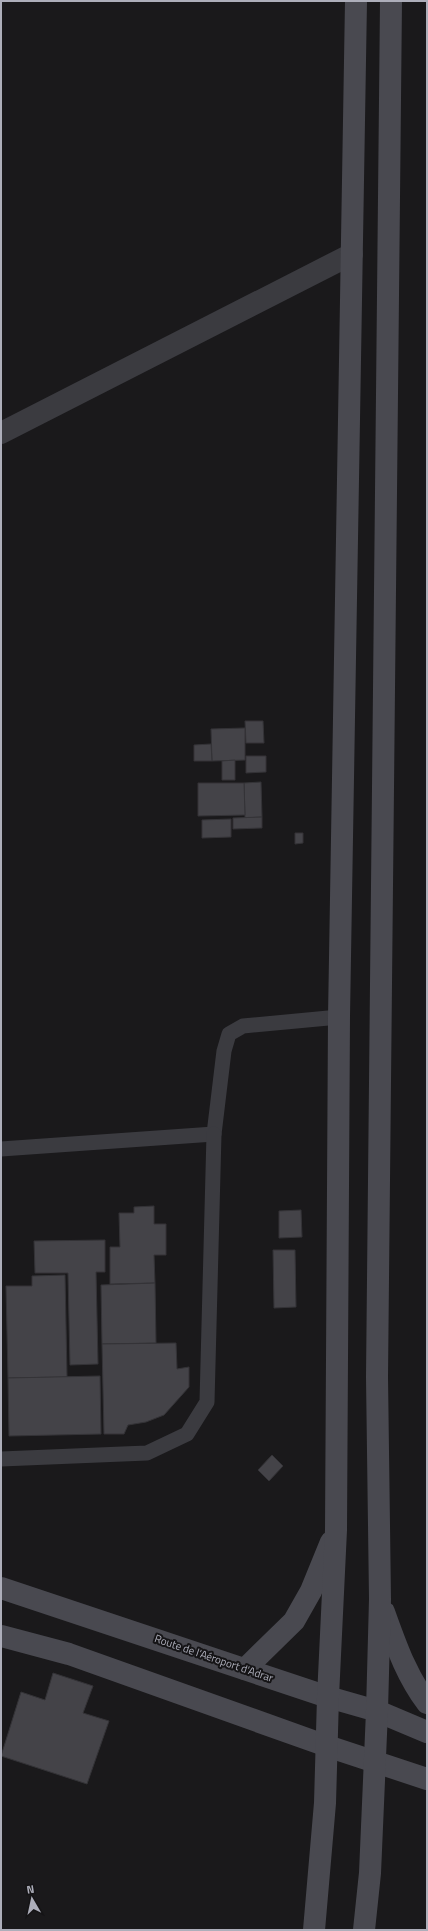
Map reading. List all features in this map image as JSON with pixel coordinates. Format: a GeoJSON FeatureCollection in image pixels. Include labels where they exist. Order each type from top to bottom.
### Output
{"type":"FeatureCollection","features":[{"type":"Feature","properties":{"kind":"main road"},"geometry":{"type":"LineString","coordinates":[[314,1930],[325,1803],[328,1697],[336,1530],[339,1017],[356,1]]}},
{"type":"Feature","properties":{"kind":"main road"},"geometry":{"type":"LineString","coordinates":[[364,1930],[370,1873],[376,1762],[380,1599],[377,1377],[391,1]]}},
{"type":"Feature","properties":{"kind":"main road"},"geometry":{"type":"LineString","coordinates":[[245,1669],[294,1621],[311,1591],[336,1530]]}},
{"type":"Feature","properties":{"kind":"main road","name":"Route de l'Aéroport d'Adrar"},"geometry":{"type":"LineString","coordinates":[[1,1588],[377,1712],[427,1732]]}},
{"type":"Feature","properties":{"kind":"main road"},"geometry":{"type":"LineString","coordinates":[[380,1599],[398,1653],[413,1684],[427,1703]]}},
{"type":"Feature","properties":{"kind":"main road"},"geometry":{"type":"LineString","coordinates":[[1,1636],[69,1654],[427,1780]]}},
{"type":"Feature","properties":{"kind":"street"},"geometry":{"type":"LineString","coordinates":[[1,433],[352,254]]}},
{"type":"Feature","properties":{"kind":"lane"},"geometry":{"type":"LineString","coordinates":[[1,1459],[147,1453],[187,1434],[207,1402],[214,1134],[224,1051],[229,1034],[243,1026],[339,1017]]}},
{"type":"Feature","properties":{"kind":"lane"},"geometry":{"type":"LineString","coordinates":[[1,1150],[214,1134]]}},
{"type":"Feature","properties":{"kind":"building"},"geometry":{"type":"Polygon","coordinates":[[[245,721],[263,721],[264,743],[246,743],[245,721]]]}},
{"type":"Feature","properties":{"kind":"building"},"geometry":{"type":"Polygon","coordinates":[[[245,728],[245,760],[212,761],[211,729],[245,728]]]}},
{"type":"Feature","properties":{"kind":"building"},"geometry":{"type":"Polygon","coordinates":[[[211,744],[212,761],[194,761],[194,745],[211,744]]]}},
{"type":"Feature","properties":{"kind":"building"},"geometry":{"type":"Polygon","coordinates":[[[246,756],[266,756],[266,772],[246,773],[246,756]]]}},
{"type":"Feature","properties":{"kind":"building"},"geometry":{"type":"Polygon","coordinates":[[[235,760],[235,780],[222,780],[222,761],[235,760]]]}},
{"type":"Feature","properties":{"kind":"building"},"geometry":{"type":"Polygon","coordinates":[[[261,782],[262,817],[245,818],[244,783],[261,782]]]}},
{"type":"Feature","properties":{"kind":"building"},"geometry":{"type":"Polygon","coordinates":[[[198,783],[244,783],[245,815],[198,816],[198,783]]]}},
{"type":"Feature","properties":{"kind":"building"},"geometry":{"type":"Polygon","coordinates":[[[262,817],[262,828],[233,829],[233,818],[262,817]]]}},
{"type":"Feature","properties":{"kind":"building"},"geometry":{"type":"Polygon","coordinates":[[[231,819],[231,837],[202,838],[202,820],[231,819]]]}},
{"type":"Feature","properties":{"kind":"building"},"geometry":{"type":"Polygon","coordinates":[[[295,833],[303,833],[303,843],[295,844],[295,833]]]}},
{"type":"Feature","properties":{"kind":"building"},"geometry":{"type":"Polygon","coordinates":[[[154,1206],[154,1224],[166,1224],[166,1255],[154,1255],[155,1283],[110,1284],[110,1247],[120,1247],[119,1213],[134,1213],[134,1207],[154,1206]]]}},
{"type":"Feature","properties":{"kind":"building"},"geometry":{"type":"Polygon","coordinates":[[[301,1210],[302,1237],[279,1238],[279,1211],[301,1210]]]}},
{"type":"Feature","properties":{"kind":"building"},"geometry":{"type":"Polygon","coordinates":[[[105,1240],[105,1272],[96,1272],[98,1364],[70,1365],[68,1273],[35,1273],[34,1241],[105,1240]]]}},
{"type":"Feature","properties":{"kind":"building"},"geometry":{"type":"Polygon","coordinates":[[[273,1250],[295,1250],[296,1307],[274,1308],[273,1250]]]}},
{"type":"Feature","properties":{"kind":"building"},"geometry":{"type":"Polygon","coordinates":[[[65,1275],[67,1377],[8,1378],[6,1286],[32,1286],[32,1276],[65,1275]]]}},
{"type":"Feature","properties":{"kind":"building"},"geometry":{"type":"Polygon","coordinates":[[[155,1283],[156,1343],[102,1344],[101,1285],[155,1283]]]}},
{"type":"Feature","properties":{"kind":"building"},"geometry":{"type":"Polygon","coordinates":[[[176,1343],[177,1369],[189,1367],[189,1387],[164,1415],[146,1422],[128,1425],[124,1434],[104,1434],[102,1344],[176,1343]]]}},
{"type":"Feature","properties":{"kind":"building"},"geometry":{"type":"Polygon","coordinates":[[[100,1376],[101,1434],[9,1436],[8,1378],[100,1376]]]}},
{"type":"Feature","properties":{"kind":"building"},"geometry":{"type":"Polygon","coordinates":[[[272,1455],[283,1466],[269,1481],[258,1470],[272,1455]]]}},
{"type":"Feature","properties":{"kind":"building"},"geometry":{"type":"Polygon","coordinates":[[[53,1673],[93,1686],[83,1713],[109,1721],[87,1784],[1,1756],[21,1692],[45,1700],[53,1673]]]}}]}
